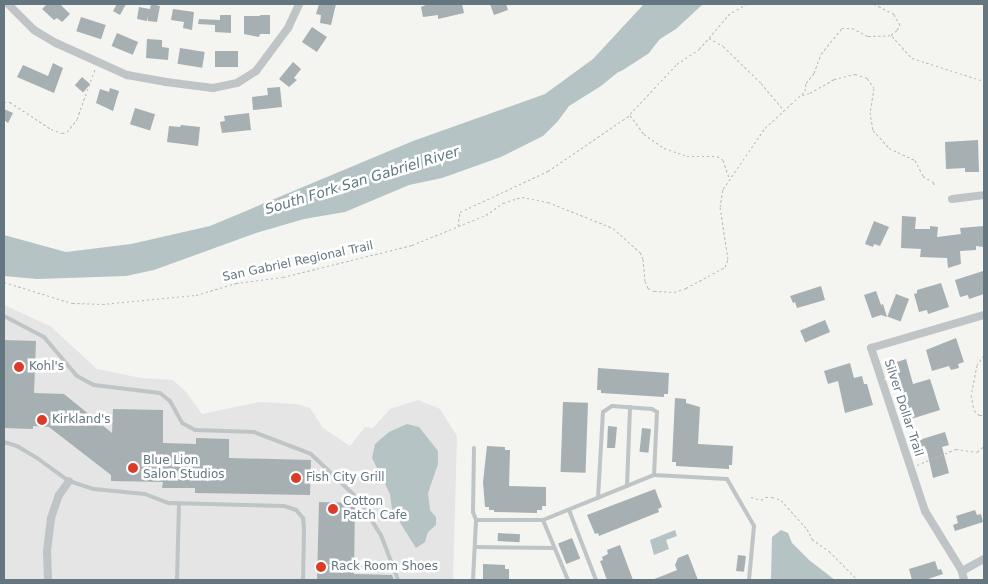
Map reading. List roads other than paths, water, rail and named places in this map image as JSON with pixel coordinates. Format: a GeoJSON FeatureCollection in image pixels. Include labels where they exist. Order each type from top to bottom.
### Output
{"type":"FeatureCollection","features":[{"type":"Feature","properties":{"kind":"street"},"geometry":{"type":"LineString","coordinates":[[8,4],[34,30],[127,74],[166,82],[213,88],[237,83],[256,70],[294,19],[299,4]]}},
{"type":"Feature","properties":{"kind":"street"},"geometry":{"type":"LineString","coordinates":[[952,199],[984,195]]}},
{"type":"Feature","properties":{"kind":"street","name":"Silver Dollar Trail"},"geometry":{"type":"LineString","coordinates":[[964,580],[962,571],[925,511],[871,348],[984,314]]}},
{"type":"Feature","properties":{"kind":"street"},"geometry":{"type":"LineString","coordinates":[[48,580],[47,551],[52,518],[59,495],[69,481]]}},
{"type":"Feature","properties":{"kind":"street"},"geometry":{"type":"LineString","coordinates":[[962,571],[984,559]]}},
{"type":"Feature","properties":{"kind":"lane"},"geometry":{"type":"LineString","coordinates":[[4,316],[44,337],[77,376],[94,385],[160,393],[170,401],[182,423],[195,430],[254,432],[311,454],[354,495],[367,512],[382,535],[398,580]]}},
{"type":"Feature","properties":{"kind":"lane"},"geometry":{"type":"LineString","coordinates":[[598,498],[603,412],[612,406],[652,409],[657,412],[654,475]]}},
{"type":"Feature","properties":{"kind":"lane"},"geometry":{"type":"LineString","coordinates":[[627,486],[630,407]]}},
{"type":"Feature","properties":{"kind":"lane"},"geometry":{"type":"LineString","coordinates":[[4,442],[32,455],[69,481],[94,489],[145,494],[169,503],[284,506],[296,510],[303,518],[303,580]]}},
{"type":"Feature","properties":{"kind":"lane"},"geometry":{"type":"LineString","coordinates":[[473,580],[476,520],[473,512],[474,448]]}},
{"type":"Feature","properties":{"kind":"lane"},"geometry":{"type":"LineString","coordinates":[[476,520],[543,520],[654,475],[727,479],[754,526],[749,580]]}},
{"type":"Feature","properties":{"kind":"lane"},"geometry":{"type":"LineString","coordinates":[[177,580],[179,504]]}},
{"type":"Feature","properties":{"kind":"lane"},"geometry":{"type":"LineString","coordinates":[[569,510],[596,580]]}},
{"type":"Feature","properties":{"kind":"lane"},"geometry":{"type":"LineString","coordinates":[[543,520],[568,580]]}},
{"type":"Feature","properties":{"kind":"lane"},"geometry":{"type":"LineString","coordinates":[[475,547],[554,548]]}},
{"type":"Feature","properties":{"kind":"water"},"geometry":{"type":"Polygon","coordinates":[[[644,4],[703,4],[676,29],[660,39],[640,47],[623,68],[601,86],[569,106],[558,121],[543,136],[501,157],[442,178],[409,185],[345,212],[304,219],[256,233],[154,270],[126,276],[37,279],[4,276],[4,235],[66,252],[131,244],[210,226],[413,141],[545,94],[593,59],[644,4]]]}},
{"type":"Feature","properties":{"kind":"water"},"geometry":{"type":"Polygon","coordinates":[[[407,424],[419,427],[438,451],[438,464],[428,493],[430,510],[436,517],[436,525],[428,532],[425,542],[416,548],[392,510],[390,494],[372,458],[375,444],[389,432],[407,424]]]}},
{"type":"Feature","properties":{"kind":"water"},"geometry":{"type":"Polygon","coordinates":[[[675,530],[677,536],[666,540],[669,549],[654,555],[650,540],[675,530]]]}},
{"type":"Feature","properties":{"kind":"water"},"geometry":{"type":"Polygon","coordinates":[[[781,530],[788,533],[792,543],[809,560],[835,580],[771,580],[772,537],[781,530]]]}},
{"type":"Feature","properties":{"kind":"waterway","name":"South Fork San Gabriel River"},"geometry":{"type":"LineString","coordinates":[[618,65],[644,48],[678,4]]}},
{"type":"Feature","properties":{"kind":"place","name":"Kohl's"},"geometry":{"type":"Point","coordinates":[19,367]}},
{"type":"Feature","properties":{"kind":"place","name":"Kirkland's"},"geometry":{"type":"Point","coordinates":[42,420]}},
{"type":"Feature","properties":{"kind":"place","name":"Blue Lion Salon Studios"},"geometry":{"type":"Point","coordinates":[133,468]}},
{"type":"Feature","properties":{"kind":"place","name":"Fish City Grill"},"geometry":{"type":"Point","coordinates":[296,478]}},
{"type":"Feature","properties":{"kind":"place","name":"Cotton Patch Cafe"},"geometry":{"type":"Point","coordinates":[333,509]}},
{"type":"Feature","properties":{"kind":"place","name":"Rack Room Shoes"},"geometry":{"type":"Point","coordinates":[321,567]}}]}
